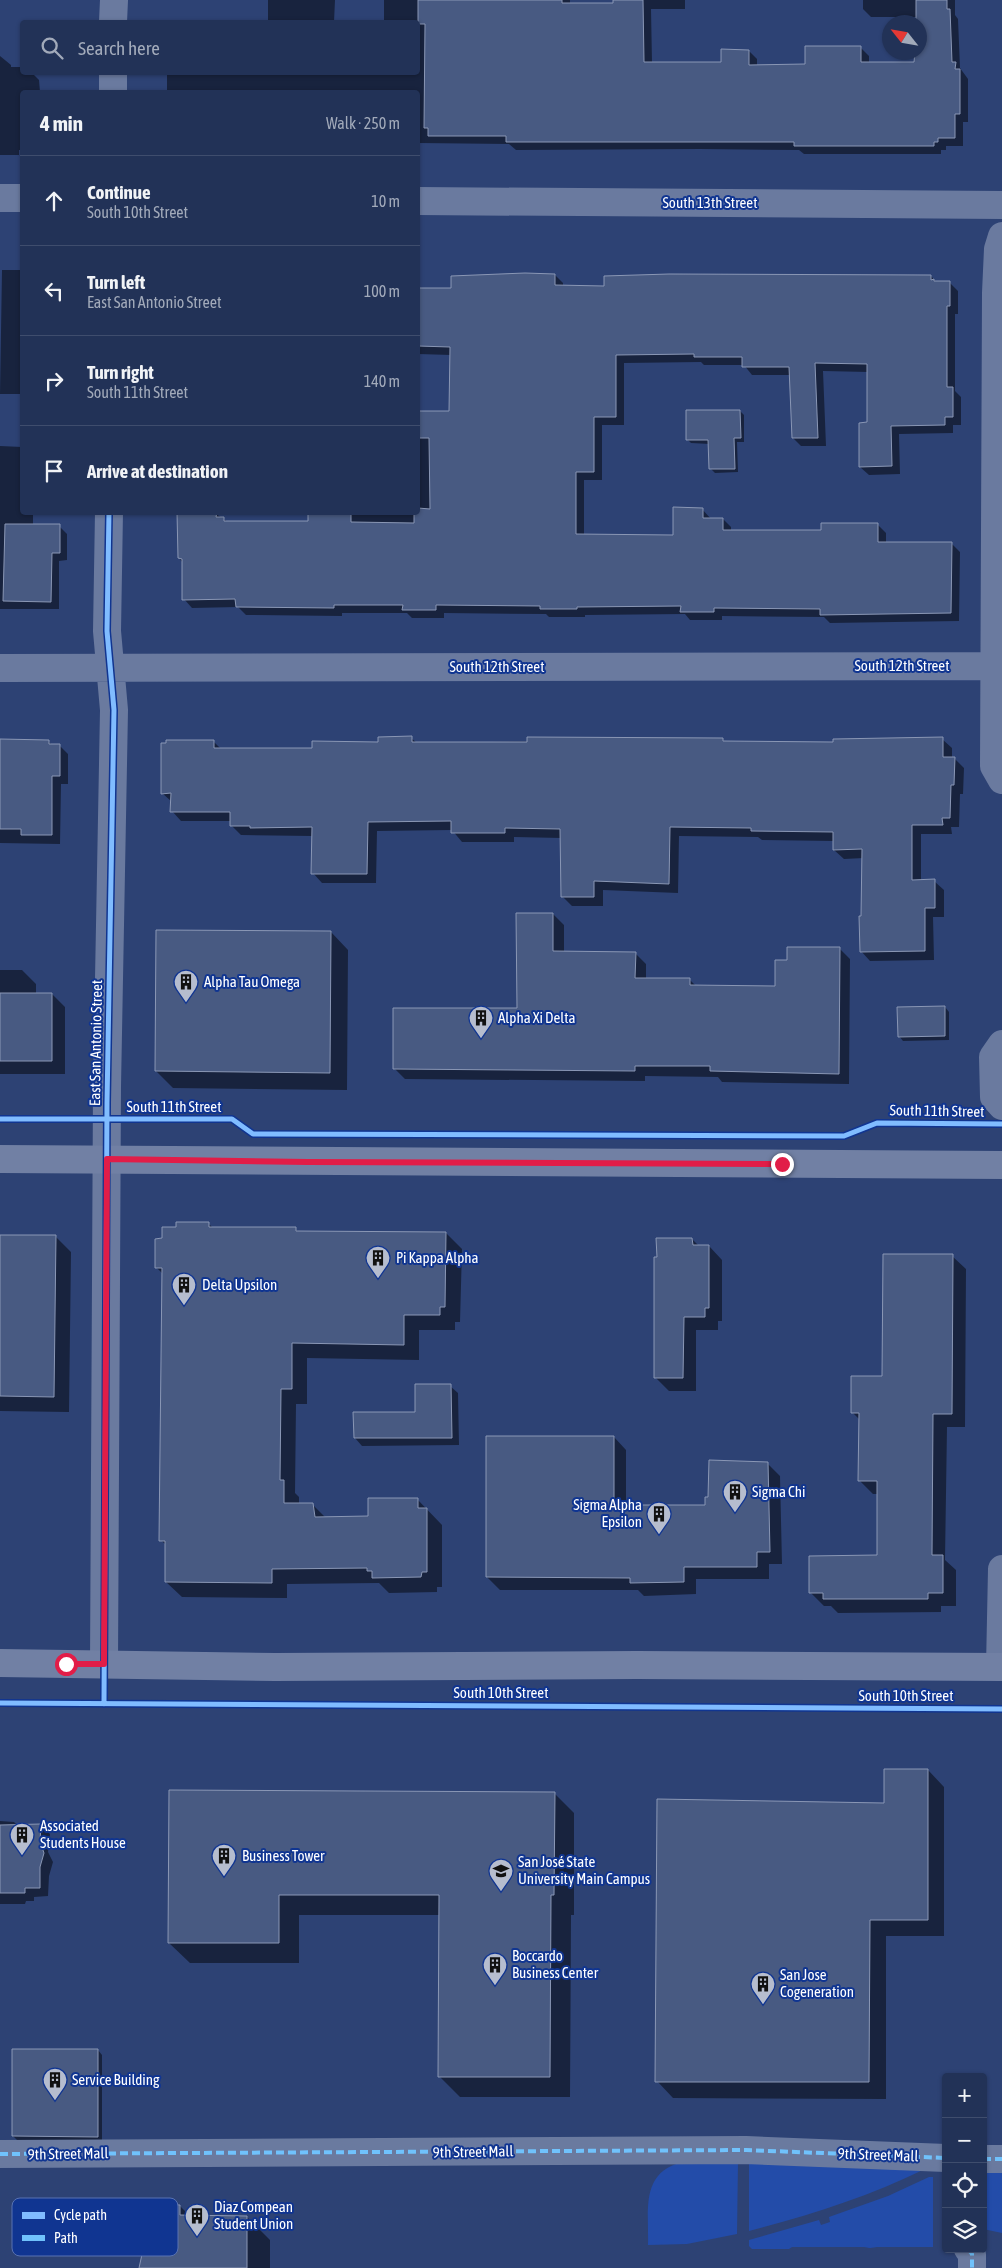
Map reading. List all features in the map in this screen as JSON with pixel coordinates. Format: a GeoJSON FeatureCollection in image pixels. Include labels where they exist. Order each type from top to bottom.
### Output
{"type":"FeatureCollection","features":[{"type":"Feature","properties":{"kind":"main road"},"geometry":{"type":"LineString","coordinates":[[0,1159],[1002,1165]]}},
{"type":"Feature","properties":{"kind":"main road","name":"South 10th Street"},"geometry":{"type":"LineString","coordinates":[[0,1663],[276,1667],[637,1665],[1001,1667]]}},
{"type":"Feature","properties":{"kind":"street"},"geometry":{"type":"LineString","coordinates":[[113,20],[114,0]]}},
{"type":"Feature","properties":{"kind":"street"},"geometry":{"type":"LineString","coordinates":[[113,75],[113,90]]}},
{"type":"Feature","properties":{"kind":"street"},"geometry":{"type":"LineString","coordinates":[[0,198],[20,198]]}},
{"type":"Feature","properties":{"kind":"street","name":"South 13th Street"},"geometry":{"type":"LineString","coordinates":[[420,201],[1002,205]]}},
{"type":"Feature","properties":{"kind":"street"},"geometry":{"type":"LineString","coordinates":[[1002,236],[998,249],[996,293],[993,666],[994,766],[1002,780]]}},
{"type":"Feature","properties":{"kind":"street","name":"East San Antonio Street"},"geometry":{"type":"LineString","coordinates":[[104,1664],[107,1159],[114,710],[107,631],[109,515]]}},
{"type":"Feature","properties":{"kind":"street","name":"South 12th Street"},"geometry":{"type":"LineString","coordinates":[[0,668],[993,666]]}},
{"type":"Feature","properties":{"kind":"street"},"geometry":{"type":"LineString","coordinates":[[1002,1044],[994,1057],[994,1097],[1002,1106]]}},
{"type":"Feature","properties":{"kind":"street"},"geometry":{"type":"LineString","coordinates":[[1001,1667],[1002,1569]]}},
{"type":"Feature","properties":{"kind":"street","name":"9th Street Mall"},"geometry":{"type":"LineString","coordinates":[[0,2154],[746,2150],[942,2158]]}},
{"type":"Feature","properties":{"kind":"street"},"geometry":{"type":"LineString","coordinates":[[987,2158],[1002,2159]]}},
{"type":"Feature","properties":{"kind":"street"},"geometry":{"type":"LineString","coordinates":[[971,2253],[972,2268]]}},
{"type":"Feature","properties":{"kind":"shaded area"},"geometry":{"type":"Polygon","coordinates":[[[749,2161],[925,2169],[882,2188],[838,2204],[749,2231],[749,2161]]]}},
{"type":"Feature","properties":{"kind":"shaded area"},"geometry":{"type":"Polygon","coordinates":[[[1002,2161],[1002,2233],[987,2230],[987,2165],[1002,2161]]]}},
{"type":"Feature","properties":{"kind":"shaded area"},"geometry":{"type":"Polygon","coordinates":[[[682,2162],[738,2162],[737,2234],[687,2244],[648,2245],[648,2206],[653,2184],[659,2175],[669,2167],[682,2162]]]}},
{"type":"Feature","properties":{"kind":"shaded area"},"geometry":{"type":"Polygon","coordinates":[[[929,2177],[933,2177],[933,2247],[792,2247],[789,2249],[752,2249],[749,2246],[749,2240],[819,2220],[821,2225],[830,2222],[829,2217],[888,2196],[929,2177]]]}},
{"type":"Feature","properties":{"kind":"building"},"geometry":{"type":"Polygon","coordinates":[[[418,0],[562,0],[562,3],[613,3],[613,0],[643,0],[644,62],[721,62],[721,49],[749,50],[749,65],[805,64],[805,46],[861,46],[861,62],[914,62],[914,60],[927,60],[927,15],[916,15],[916,0],[947,0],[947,9],[950,9],[952,62],[956,62],[955,69],[960,69],[960,114],[955,114],[955,138],[938,138],[938,142],[934,142],[934,146],[794,146],[794,142],[506,142],[506,136],[428,136],[428,128],[424,128],[425,24],[420,24],[420,20],[418,20],[418,0]]]}},
{"type":"Feature","properties":{"kind":"building"},"geometry":{"type":"Polygon","coordinates":[[[525,273],[555,274],[555,285],[604,286],[604,276],[669,274],[931,275],[931,280],[934,279],[934,281],[950,281],[950,306],[947,306],[947,387],[953,387],[953,417],[945,417],[945,425],[891,426],[892,466],[859,467],[859,423],[867,422],[867,364],[815,363],[818,438],[792,438],[789,367],[742,367],[742,357],[694,357],[694,354],[616,355],[616,417],[594,417],[594,472],[576,472],[576,534],[673,535],[673,507],[703,508],[703,518],[723,518],[723,530],[821,530],[821,523],[878,523],[878,542],[952,542],[951,613],[820,615],[820,609],[714,608],[714,612],[680,612],[681,606],[540,609],[540,606],[436,605],[436,610],[402,610],[403,605],[334,605],[334,608],[236,607],[235,599],[182,600],[182,559],[178,558],[177,515],[216,515],[216,517],[224,517],[224,521],[308,521],[308,515],[351,515],[351,522],[414,523],[414,515],[420,515],[420,508],[430,509],[429,438],[420,438],[420,411],[449,411],[450,347],[420,346],[420,288],[451,288],[451,276],[525,273]]]}},
{"type":"Feature","properties":{"kind":"building"},"geometry":{"type":"Polygon","coordinates":[[[686,410],[740,410],[741,438],[734,438],[735,469],[709,469],[708,440],[686,440],[686,410]]]}},
{"type":"Feature","properties":{"kind":"building"},"geometry":{"type":"Polygon","coordinates":[[[5,524],[60,524],[60,553],[52,553],[51,602],[3,601],[5,524]]]}},
{"type":"Feature","properties":{"kind":"building"},"geometry":{"type":"Polygon","coordinates":[[[412,736],[412,742],[527,742],[527,737],[723,738],[723,741],[833,742],[833,739],[943,737],[943,757],[955,757],[954,785],[951,785],[950,818],[942,818],[943,825],[912,825],[912,880],[935,879],[935,908],[925,908],[925,951],[860,952],[859,916],[861,916],[862,849],[833,850],[833,832],[751,831],[751,828],[670,827],[669,884],[594,881],[594,897],[561,897],[560,829],[505,828],[505,833],[451,833],[451,821],[368,822],[367,874],[311,874],[312,827],[250,828],[250,826],[230,826],[230,812],[170,812],[171,793],[161,794],[161,743],[166,743],[166,740],[214,740],[214,748],[312,748],[312,741],[378,742],[378,737],[412,736]]]}},
{"type":"Feature","properties":{"kind":"building"},"geometry":{"type":"Polygon","coordinates":[[[0,739],[49,740],[49,744],[60,744],[60,776],[52,776],[52,835],[21,835],[21,829],[0,829],[0,739]]]}},
{"type":"Feature","properties":{"kind":"building"},"geometry":{"type":"Polygon","coordinates":[[[516,913],[553,913],[553,951],[636,952],[635,978],[690,978],[690,985],[775,986],[775,960],[787,960],[787,947],[840,947],[839,1074],[710,1071],[710,1066],[635,1066],[635,1071],[393,1069],[393,1008],[517,1008],[516,913]]]}},
{"type":"Feature","properties":{"kind":"building","name":"Alpha Tau Omega"},"geometry":{"type":"Polygon","coordinates":[[[156,930],[331,931],[330,1073],[155,1071],[156,930]]]}},
{"type":"Feature","properties":{"kind":"building"},"geometry":{"type":"Polygon","coordinates":[[[0,993],[52,993],[52,1061],[0,1061],[0,993]]]}},
{"type":"Feature","properties":{"kind":"building"},"geometry":{"type":"Polygon","coordinates":[[[945,1006],[945,1036],[898,1037],[897,1007],[945,1006]]]}},
{"type":"Feature","properties":{"kind":"building"},"geometry":{"type":"Polygon","coordinates":[[[176,1222],[209,1222],[209,1227],[296,1227],[296,1231],[446,1232],[445,1307],[440,1307],[440,1315],[404,1315],[404,1345],[292,1343],[292,1389],[281,1389],[280,1480],[284,1480],[284,1503],[313,1503],[315,1517],[368,1516],[368,1498],[418,1498],[418,1508],[427,1508],[427,1572],[422,1572],[421,1577],[372,1578],[372,1571],[367,1571],[367,1568],[272,1569],[272,1583],[165,1582],[165,1541],[159,1541],[162,1268],[155,1268],[155,1239],[162,1238],[162,1227],[176,1227],[176,1222]]]}},
{"type":"Feature","properties":{"kind":"building"},"geometry":{"type":"Polygon","coordinates":[[[0,1235],[56,1235],[54,1397],[0,1396],[0,1235]]]}},
{"type":"Feature","properties":{"kind":"building"},"geometry":{"type":"Polygon","coordinates":[[[656,1238],[692,1238],[693,1245],[709,1245],[709,1308],[705,1308],[705,1317],[684,1317],[683,1378],[654,1378],[654,1257],[657,1257],[656,1238]]]}},
{"type":"Feature","properties":{"kind":"building"},"geometry":{"type":"Polygon","coordinates":[[[883,1254],[953,1254],[952,1414],[933,1414],[932,1555],[943,1555],[943,1593],[928,1593],[928,1599],[823,1599],[823,1593],[809,1593],[809,1556],[877,1555],[877,1481],[858,1481],[859,1413],[851,1413],[851,1376],[882,1376],[883,1254]]]}},
{"type":"Feature","properties":{"kind":"building"},"geometry":{"type":"Polygon","coordinates":[[[415,1384],[451,1384],[452,1438],[354,1438],[353,1412],[415,1412],[415,1384]]]}},
{"type":"Feature","properties":{"kind":"building"},"geometry":{"type":"Polygon","coordinates":[[[486,1436],[614,1436],[614,1505],[705,1505],[705,1497],[708,1497],[709,1460],[768,1462],[770,1552],[757,1552],[757,1567],[684,1567],[684,1582],[630,1583],[630,1578],[486,1577],[486,1436]]]}},
{"type":"Feature","properties":{"kind":"building","name":"San Jose Cogeneration"},"geometry":{"type":"Polygon","coordinates":[[[884,1769],[928,1769],[928,1920],[870,1920],[869,2082],[655,2082],[657,1799],[884,1803],[884,1769]]]}},
{"type":"Feature","properties":{"kind":"building","name":"Boccardo Business Center"},"geometry":{"type":"Polygon","coordinates":[[[169,1790],[555,1792],[554,1895],[551,1895],[550,2077],[438,2077],[439,1895],[279,1895],[279,1943],[168,1943],[169,1790]]]}},
{"type":"Feature","properties":{"kind":"building","name":"Associated Students House"},"geometry":{"type":"Polygon","coordinates":[[[41,1824],[40,1842],[44,1853],[40,1867],[40,1888],[25,1888],[25,1893],[0,1893],[0,1825],[41,1824]]]}},
{"type":"Feature","properties":{"kind":"building","name":"Service Building"},"geometry":{"type":"Polygon","coordinates":[[[12,2049],[98,2049],[98,2137],[12,2136],[12,2049]]]}},
{"type":"Feature","properties":{"kind":"building","name":"Diaz Compean Student Union"},"geometry":{"type":"Polygon","coordinates":[[[178,2205],[180,2205],[180,2215],[247,2216],[247,2268],[139,2268],[142,2256],[178,2256],[178,2205]]]}},
{"type":"Feature","properties":{"kind":"marked path"},"geometry":{"type":"LineString","coordinates":[[0,2154],[746,2150],[942,2158]]}},
{"type":"Feature","properties":{"kind":"marked path"},"geometry":{"type":"LineString","coordinates":[[987,2159],[1002,2159]]}},
{"type":"Feature","properties":{"kind":"marked path"},"geometry":{"type":"LineString","coordinates":[[971,2253],[972,2268]]}},
{"type":"Feature","properties":{"kind":"cycle path"},"geometry":{"type":"LineString","coordinates":[[104,1704],[107,1103],[114,710],[107,631],[109,515]]}},
{"type":"Feature","properties":{"kind":"cycle path","name":"South 11th Street"},"geometry":{"type":"LineString","coordinates":[[0,1119],[232,1119],[253,1134],[844,1136],[877,1123],[1002,1124]]}},
{"type":"Feature","properties":{"kind":"cycle path"},"geometry":{"type":"LineString","coordinates":[[0,1703],[1002,1709]]}},
{"type":"Feature","properties":{"kind":"place","name":"Alpha Tau Omega"},"geometry":{"type":"Point","coordinates":[186,1003]}},
{"type":"Feature","properties":{"kind":"place","name":"Alpha Xi Delta"},"geometry":{"type":"Point","coordinates":[481,1039]}},
{"type":"Feature","properties":{"kind":"place","name":"Pi Kappa Alpha"},"geometry":{"type":"Point","coordinates":[378,1279]}},
{"type":"Feature","properties":{"kind":"place","name":"Delta Upsilon"},"geometry":{"type":"Point","coordinates":[184,1306]}},
{"type":"Feature","properties":{"kind":"place","name":"Sigma Chi"},"geometry":{"type":"Point","coordinates":[735,1513]}},
{"type":"Feature","properties":{"kind":"place","name":"Sigma Alpha Epsilon"},"geometry":{"type":"Point","coordinates":[659,1535]}},
{"type":"Feature","properties":{"kind":"place","name":"Associated Students House"},"geometry":{"type":"Point","coordinates":[22,1856]}},
{"type":"Feature","properties":{"kind":"place","name":"Business Tower"},"geometry":{"type":"Point","coordinates":[224,1877]}},
{"type":"Feature","properties":{"kind":"place","name":"San José State University Main Campus"},"geometry":{"type":"Point","coordinates":[501,1892]}},
{"type":"Feature","properties":{"kind":"place","name":"Boccardo Business Center"},"geometry":{"type":"Point","coordinates":[495,1986]}},
{"type":"Feature","properties":{"kind":"place","name":"San Jose Cogeneration"},"geometry":{"type":"Point","coordinates":[763,2005]}},
{"type":"Feature","properties":{"kind":"place","name":"Service Building"},"geometry":{"type":"Point","coordinates":[55,2101]}},
{"type":"Feature","properties":{"kind":"place","name":"Diaz Compean Student Union"},"geometry":{"type":"Point","coordinates":[197,2237]}},
{"type":"Feature","properties":{"kind":"route"},"geometry":{"type":"LineString","coordinates":[[66,1664],[104,1664],[107,1159],[308,1162],[782,1164]]}}]}
